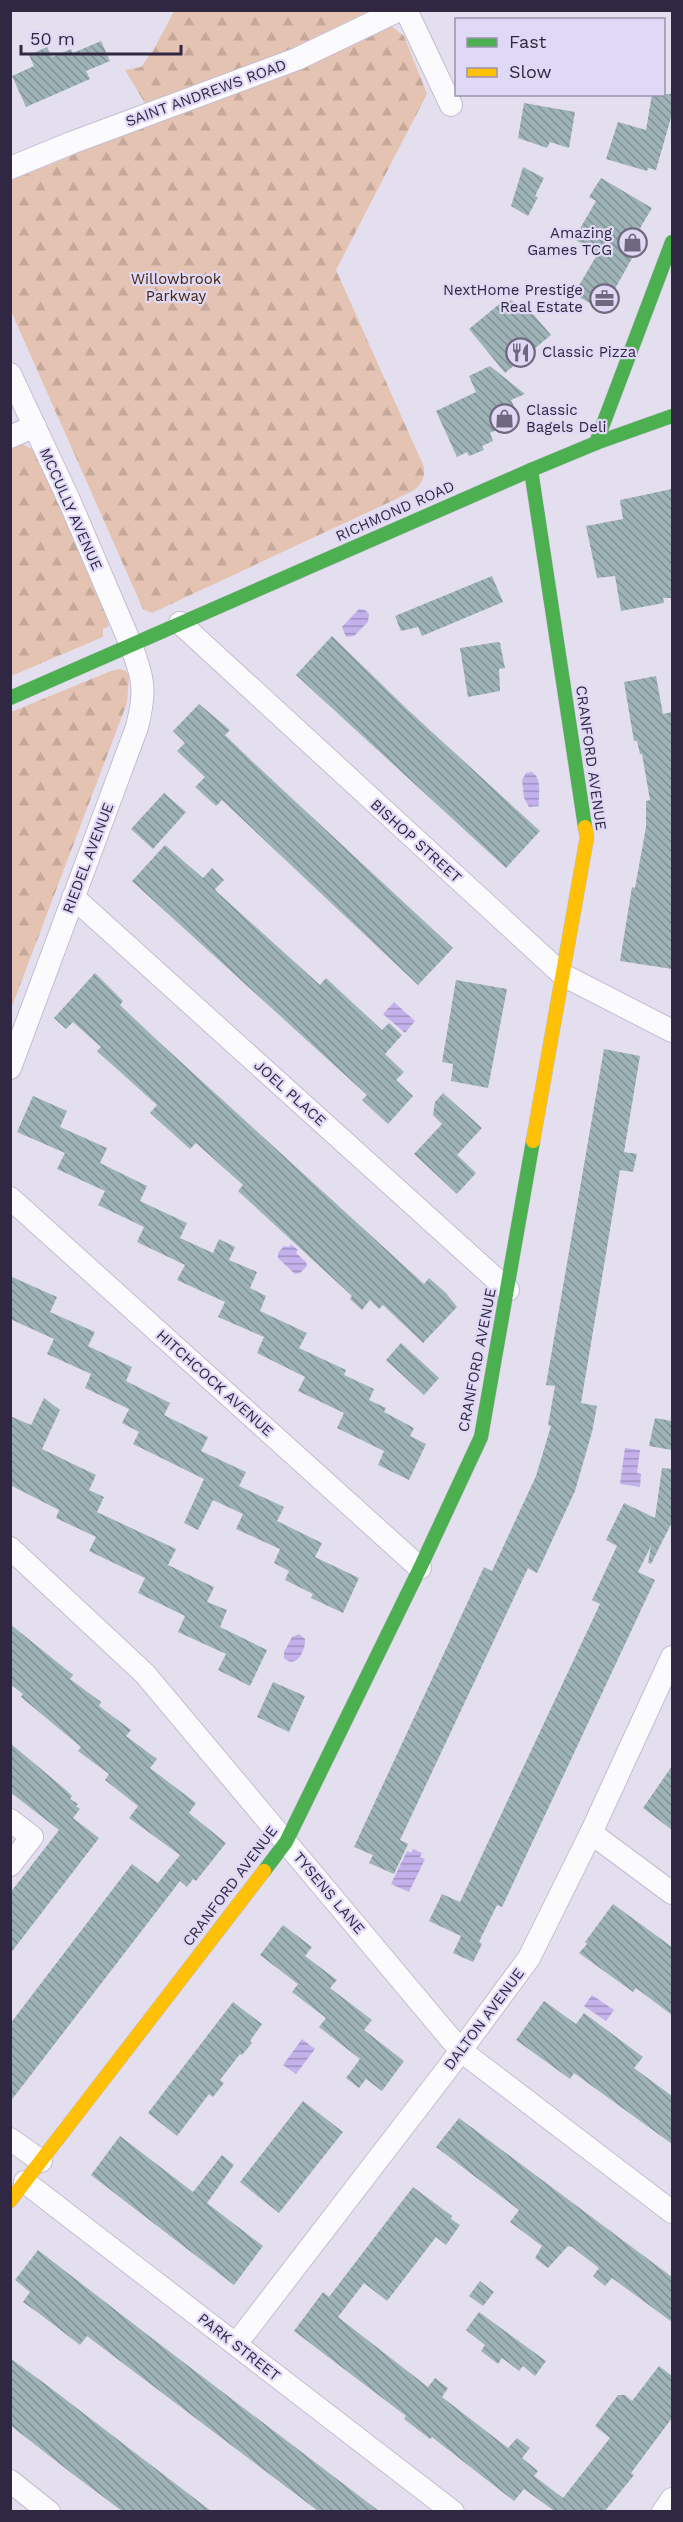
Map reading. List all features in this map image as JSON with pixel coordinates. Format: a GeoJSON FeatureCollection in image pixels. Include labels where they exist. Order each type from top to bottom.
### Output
{"type":"FeatureCollection","features":[{"type":"Feature","properties":{"kind":"street","name":"SAINT ANDREWS ROAD"},"geometry":{"type":"LineString","coordinates":[[10,168],[70,143],[297,59],[399,10]]}},
{"type":"Feature","properties":{"kind":"street"},"geometry":{"type":"LineString","coordinates":[[406,10],[451,105]]}},
{"type":"Feature","properties":{"kind":"street"},"geometry":{"type":"LineString","coordinates":[[596,443],[672,242]]}},
{"type":"Feature","properties":{"kind":"street","name":"MCCULLY AVENUE"},"geometry":{"type":"LineString","coordinates":[[10,374],[131,645]]}},
{"type":"Feature","properties":{"kind":"street","name":"RICHMOND ROAD"},"geometry":{"type":"LineString","coordinates":[[10,698],[531,470],[596,443],[672,416]]}},
{"type":"Feature","properties":{"kind":"street"},"geometry":{"type":"LineString","coordinates":[[10,437],[34,426]]}},
{"type":"Feature","properties":{"kind":"street","name":"CRANFORD AVENUE"},"geometry":{"type":"LineString","coordinates":[[10,2201],[286,1842],[420,1568],[481,1437],[588,837],[531,470]]}},
{"type":"Feature","properties":{"kind":"street","name":"BISHOP STREET"},"geometry":{"type":"LineString","coordinates":[[180,623],[563,975],[672,1031]]}},
{"type":"Feature","properties":{"kind":"street","name":"RIEDEL AVENUE"},"geometry":{"type":"LineString","coordinates":[[10,1068],[137,727],[144,692],[131,645]]}},
{"type":"Feature","properties":{"kind":"street","name":"JOEL PLACE"},"geometry":{"type":"LineString","coordinates":[[73,897],[508,1290]]}},
{"type":"Feature","properties":{"kind":"street","name":"HITCHCOCK AVENUE"},"geometry":{"type":"LineString","coordinates":[[10,1198],[420,1568]]}},
{"type":"Feature","properties":{"kind":"street","name":"TYSENS LANE"},"geometry":{"type":"LineString","coordinates":[[10,1548],[145,1674],[460,2050],[672,2212]]}},
{"type":"Feature","properties":{"kind":"street","name":"DALTON AVENUE"},"geometry":{"type":"LineString","coordinates":[[236,2344],[529,1958],[591,1833],[672,1657]]}},
{"type":"Feature","properties":{"kind":"street"},"geometry":{"type":"LineString","coordinates":[[10,1820],[32,1837],[10,1865]]}},
{"type":"Feature","properties":{"kind":"street"},"geometry":{"type":"LineString","coordinates":[[591,1833],[672,1893]]}},
{"type":"Feature","properties":{"kind":"street"},"geometry":{"type":"LineString","coordinates":[[10,2139],[41,2161]]}},
{"type":"Feature","properties":{"kind":"street","name":"PARK STREET"},"geometry":{"type":"LineString","coordinates":[[25,2182],[453,2511]]}},
{"type":"Feature","properties":{"kind":"street"},"geometry":{"type":"LineString","coordinates":[[10,2481],[50,2511]]}},
{"type":"Feature","properties":{"kind":"street"},"geometry":{"type":"LineString","coordinates":[[663,2511],[672,2499]]}},
{"type":"Feature","properties":{"kind":"green space"},"geometry":{"type":"Polygon","coordinates":[[[174,11],[369,11],[284,52],[203,84],[145,103],[125,70],[141,67],[154,49],[174,11]]]}},
{"type":"Feature","properties":{"kind":"green space","name":"Willowbrook Parkway"},"geometry":{"type":"Polygon","coordinates":[[[390,25],[404,36],[427,94],[336,270],[424,467],[423,479],[419,486],[409,493],[152,613],[143,609],[11,311],[10,181],[390,25]]]}},
{"type":"Feature","properties":{"kind":"green space"},"geometry":{"type":"Polygon","coordinates":[[[19,443],[34,450],[99,593],[109,626],[103,629],[103,637],[11,676],[10,444],[19,443]]]}},
{"type":"Feature","properties":{"kind":"green space"},"geometry":{"type":"Polygon","coordinates":[[[120,669],[126,671],[129,676],[127,703],[11,1009],[11,712],[120,669]]]}},
{"type":"Feature","properties":{"kind":"shaded area"},"geometry":{"type":"Polygon","coordinates":[[[359,609],[369,614],[368,622],[354,636],[346,637],[342,627],[359,609]]]}},
{"type":"Feature","properties":{"kind":"shaded area"},"geometry":{"type":"Polygon","coordinates":[[[532,772],[539,783],[539,806],[529,807],[524,798],[522,780],[526,773],[532,772]]]}},
{"type":"Feature","properties":{"kind":"shaded area"},"geometry":{"type":"Polygon","coordinates":[[[394,1002],[415,1021],[405,1033],[383,1014],[394,1002]]]}},
{"type":"Feature","properties":{"kind":"shaded area"},"geometry":{"type":"Polygon","coordinates":[[[291,1244],[298,1250],[296,1253],[306,1262],[307,1266],[300,1273],[295,1274],[278,1258],[278,1253],[284,1246],[289,1247],[291,1244]]]}},
{"type":"Feature","properties":{"kind":"shaded area"},"geometry":{"type":"Polygon","coordinates":[[[625,1448],[640,1450],[637,1473],[641,1474],[640,1487],[620,1484],[625,1448]]]}},
{"type":"Feature","properties":{"kind":"shaded area"},"geometry":{"type":"Polygon","coordinates":[[[299,1634],[305,1639],[302,1653],[296,1660],[288,1661],[284,1658],[284,1652],[292,1637],[299,1634]]]}},
{"type":"Feature","properties":{"kind":"shaded area"},"geometry":{"type":"Polygon","coordinates":[[[413,1849],[422,1853],[420,1857],[425,1859],[409,1892],[391,1884],[407,1851],[411,1853],[413,1849]]]}},
{"type":"Feature","properties":{"kind":"shaded area"},"geometry":{"type":"Polygon","coordinates":[[[592,1995],[614,2010],[606,2021],[584,2006],[592,1995]]]}},
{"type":"Feature","properties":{"kind":"shaded area"},"geometry":{"type":"Polygon","coordinates":[[[302,2039],[315,2049],[296,2074],[283,2065],[302,2039]]]}},
{"type":"Feature","properties":{"kind":"building"},"geometry":{"type":"Polygon","coordinates":[[[101,41],[110,61],[86,71],[90,79],[26,107],[12,76],[34,66],[29,55],[47,47],[52,57],[71,49],[73,53],[101,41]]]}},
{"type":"Feature","properties":{"kind":"building"},"geometry":{"type":"Polygon","coordinates":[[[672,94],[672,114],[656,170],[648,168],[647,171],[606,159],[618,122],[646,130],[652,96],[672,94]]]}},
{"type":"Feature","properties":{"kind":"building"},"geometry":{"type":"Polygon","coordinates":[[[524,103],[575,112],[569,148],[550,142],[547,148],[518,138],[524,103]]]}},
{"type":"Feature","properties":{"kind":"building"},"geometry":{"type":"Polygon","coordinates":[[[523,167],[544,178],[535,196],[538,197],[528,216],[511,206],[523,167]]]}},
{"type":"Feature","properties":{"kind":"building"},"geometry":{"type":"Polygon","coordinates":[[[601,178],[652,208],[636,235],[643,239],[613,292],[617,295],[607,313],[574,294],[598,253],[574,239],[596,201],[589,197],[601,178]]]}},
{"type":"Feature","properties":{"kind":"building"},"geometry":{"type":"Polygon","coordinates":[[[511,300],[534,315],[551,335],[505,373],[469,329],[503,301],[505,305],[511,300]]]}},
{"type":"Feature","properties":{"kind":"building"},"geometry":{"type":"Polygon","coordinates":[[[490,366],[525,394],[511,400],[520,419],[490,433],[493,441],[482,446],[484,450],[469,456],[467,452],[457,457],[436,411],[476,392],[469,376],[490,366]]]}},
{"type":"Feature","properties":{"kind":"building"},"geometry":{"type":"Polygon","coordinates":[[[672,489],[672,598],[663,598],[664,603],[621,611],[615,576],[597,578],[586,526],[623,519],[620,500],[672,489]]]}},
{"type":"Feature","properties":{"kind":"building"},"geometry":{"type":"Polygon","coordinates":[[[492,576],[503,602],[422,636],[418,627],[401,631],[395,616],[492,576]]]}},
{"type":"Feature","properties":{"kind":"building"},"geometry":{"type":"Polygon","coordinates":[[[332,636],[408,710],[540,831],[506,868],[296,675],[332,636]]]}},
{"type":"Feature","properties":{"kind":"building"},"geometry":{"type":"Polygon","coordinates":[[[498,642],[505,668],[499,669],[500,691],[468,697],[460,648],[498,642]]]}},
{"type":"Feature","properties":{"kind":"building"},"geometry":{"type":"Polygon","coordinates":[[[656,676],[663,714],[672,712],[672,969],[620,961],[632,887],[635,888],[646,827],[646,801],[650,800],[642,754],[640,754],[637,741],[634,741],[624,682],[656,676]]]}},
{"type":"Feature","properties":{"kind":"building"},"geometry":{"type":"Polygon","coordinates":[[[199,704],[230,730],[225,735],[255,764],[453,948],[418,985],[222,800],[216,806],[195,787],[205,777],[177,751],[185,743],[173,731],[199,704]]]}},
{"type":"Feature","properties":{"kind":"building"},"geometry":{"type":"Polygon","coordinates":[[[164,793],[186,812],[153,849],[131,829],[164,793]]]}},
{"type":"Feature","properties":{"kind":"building"},"geometry":{"type":"Polygon","coordinates":[[[165,845],[203,878],[212,868],[224,880],[215,889],[216,891],[320,985],[326,978],[382,1030],[389,1023],[402,1035],[385,1054],[404,1072],[396,1080],[413,1096],[388,1124],[362,1100],[367,1095],[132,881],[165,845]]]}},
{"type":"Feature","properties":{"kind":"building"},"geometry":{"type":"Polygon","coordinates":[[[95,973],[123,1001],[120,1005],[159,1042],[424,1284],[429,1278],[446,1293],[457,1307],[423,1343],[383,1305],[379,1309],[370,1300],[362,1310],[350,1299],[352,1296],[238,1191],[243,1185],[196,1143],[190,1149],[150,1113],[157,1105],[97,1051],[101,1047],[73,1022],[66,1029],[54,1018],[95,973]]]}},
{"type":"Feature","properties":{"kind":"building"},"geometry":{"type":"Polygon","coordinates":[[[456,980],[507,989],[488,1088],[451,1081],[453,1064],[442,1062],[456,980]]]}},
{"type":"Feature","properties":{"kind":"building"},"geometry":{"type":"Polygon","coordinates":[[[604,1049],[640,1056],[624,1152],[637,1154],[633,1172],[620,1170],[581,1403],[597,1406],[592,1432],[575,1491],[537,1573],[528,1568],[400,1840],[408,1844],[394,1874],[369,1863],[373,1855],[354,1847],[484,1567],[492,1571],[536,1476],[551,1426],[548,1425],[555,1386],[546,1385],[604,1049]]]}},
{"type":"Feature","properties":{"kind":"building"},"geometry":{"type":"Polygon","coordinates":[[[443,1093],[482,1128],[457,1155],[476,1173],[457,1194],[414,1154],[442,1124],[433,1115],[435,1102],[443,1093]]]}},
{"type":"Feature","properties":{"kind":"building"},"geometry":{"type":"Polygon","coordinates":[[[33,1096],[67,1111],[60,1127],[107,1148],[100,1163],[147,1186],[140,1201],[187,1223],[180,1238],[213,1253],[219,1239],[235,1247],[229,1260],[257,1272],[250,1288],[266,1296],[260,1311],[307,1333],[299,1348],[346,1370],[344,1375],[374,1389],[369,1400],[386,1408],[384,1412],[414,1428],[410,1436],[426,1444],[409,1480],[378,1465],[384,1451],[337,1428],[344,1413],[298,1391],[305,1377],[257,1353],[264,1337],[218,1317],[225,1302],[177,1280],[185,1265],[137,1242],[144,1227],[98,1205],[105,1191],[57,1169],[65,1153],[17,1132],[33,1096]]]}},
{"type":"Feature","properties":{"kind":"building"},"geometry":{"type":"Polygon","coordinates":[[[10,1276],[57,1297],[50,1312],[95,1332],[88,1346],[132,1367],[126,1381],[170,1403],[164,1415],[208,1437],[201,1451],[246,1472],[239,1486],[284,1507],[277,1521],[322,1543],[315,1557],[359,1578],[343,1613],[311,1598],[313,1594],[285,1580],[289,1571],[274,1563],[280,1549],[236,1529],[243,1514],[213,1500],[198,1530],[184,1523],[204,1479],[133,1444],[139,1432],[122,1423],[129,1409],[85,1388],[91,1374],[47,1354],[54,1339],[10,1319],[10,1276]]]}},
{"type":"Feature","properties":{"kind":"building"},"geometry":{"type":"Polygon","coordinates":[[[401,1343],[439,1378],[424,1395],[386,1360],[401,1343]]]}},
{"type":"Feature","properties":{"kind":"building"},"geometry":{"type":"Polygon","coordinates":[[[44,1398],[60,1410],[42,1449],[96,1475],[89,1490],[104,1497],[97,1512],[176,1549],[168,1565],[214,1587],[207,1602],[227,1610],[220,1627],[267,1650],[250,1686],[218,1670],[226,1654],[178,1632],[185,1616],[138,1593],[145,1578],[89,1551],[96,1537],[56,1518],[59,1510],[10,1485],[10,1416],[31,1425],[44,1398]]]}},
{"type":"Feature","properties":{"kind":"building"},"geometry":{"type":"Polygon","coordinates":[[[655,1418],[672,1421],[672,1450],[649,1446],[655,1418]]]}},
{"type":"Feature","properties":{"kind":"building"},"geometry":{"type":"Polygon","coordinates":[[[662,1468],[672,1469],[672,1522],[651,1564],[648,1563],[651,1546],[638,1572],[655,1580],[502,1907],[497,1905],[479,1942],[482,1944],[473,1962],[453,1953],[461,1936],[429,1921],[442,1894],[460,1902],[600,1604],[592,1600],[617,1546],[606,1540],[624,1503],[655,1518],[662,1468]]]}},
{"type":"Feature","properties":{"kind":"building"},"geometry":{"type":"Polygon","coordinates":[[[10,1624],[73,1675],[70,1679],[101,1702],[99,1706],[131,1730],[126,1736],[157,1759],[150,1768],[196,1803],[189,1813],[226,1843],[196,1881],[193,1879],[187,1887],[180,1881],[10,2102],[10,2024],[132,1864],[158,1883],[180,1855],[129,1818],[138,1806],[105,1780],[109,1774],[78,1751],[81,1747],[21,1697],[23,1694],[10,1684],[10,1624]]]}},
{"type":"Feature","properties":{"kind":"building"},"geometry":{"type":"Polygon","coordinates":[[[273,1682],[305,1696],[289,1732],[257,1717],[273,1682]]]}},
{"type":"Feature","properties":{"kind":"building"},"geometry":{"type":"Polygon","coordinates":[[[10,1743],[72,1796],[70,1799],[78,1804],[76,1806],[80,1809],[73,1818],[99,1838],[10,1954],[10,1893],[59,1830],[10,1792],[10,1743]]]}},
{"type":"Feature","properties":{"kind":"building"},"geometry":{"type":"Polygon","coordinates":[[[672,1766],[672,1830],[643,1808],[672,1766]]]}},
{"type":"Feature","properties":{"kind":"building"},"geometry":{"type":"Polygon","coordinates":[[[613,1904],[672,1947],[672,2015],[636,1988],[633,1992],[579,1953],[613,1904]]]}},
{"type":"Feature","properties":{"kind":"building"},"geometry":{"type":"Polygon","coordinates":[[[283,1925],[312,1947],[305,1956],[337,1980],[330,1988],[372,2020],[364,2030],[404,2061],[382,2091],[366,2079],[359,2088],[346,2078],[360,2059],[319,2027],[326,2018],[292,1992],[298,1984],[260,1955],[283,1925]]]}},
{"type":"Feature","properties":{"kind":"building"},"geometry":{"type":"Polygon","coordinates":[[[544,2001],[576,2024],[584,2013],[643,2057],[634,2068],[672,2096],[672,2144],[574,2073],[570,2079],[516,2040],[544,2001]]]}},
{"type":"Feature","properties":{"kind":"building"},"geometry":{"type":"Polygon","coordinates":[[[233,2002],[262,2024],[250,2041],[252,2043],[242,2055],[240,2054],[220,2080],[224,2083],[213,2097],[209,2094],[177,2136],[148,2113],[233,2002]]]}},
{"type":"Feature","properties":{"kind":"building"},"geometry":{"type":"Polygon","coordinates":[[[303,2101],[343,2132],[279,2213],[240,2182],[303,2101]]]}},
{"type":"Feature","properties":{"kind":"building"},"geometry":{"type":"Polygon","coordinates":[[[459,2118],[672,2277],[672,2322],[612,2278],[605,2286],[593,2276],[599,2268],[572,2247],[568,2246],[548,2268],[535,2258],[542,2246],[510,2222],[519,2210],[436,2147],[459,2118]]]}},
{"type":"Feature","properties":{"kind":"building"},"geometry":{"type":"Polygon","coordinates":[[[120,2136],[193,2192],[222,2155],[234,2165],[207,2203],[263,2246],[234,2285],[91,2175],[120,2136]]]}},
{"type":"Feature","properties":{"kind":"building"},"geometry":{"type":"Polygon","coordinates":[[[413,2187],[452,2216],[451,2219],[460,2225],[446,2245],[436,2237],[387,2301],[364,2283],[338,2317],[428,2387],[435,2378],[448,2388],[442,2397],[508,2448],[517,2438],[530,2448],[522,2458],[538,2471],[534,2476],[563,2498],[610,2438],[595,2426],[618,2395],[625,2395],[632,2401],[659,2366],[672,2376],[672,2418],[631,2473],[634,2475],[605,2511],[552,2511],[524,2489],[514,2501],[432,2437],[430,2439],[404,2419],[406,2416],[294,2331],[323,2292],[329,2297],[413,2187]]]}},
{"type":"Feature","properties":{"kind":"building"},"geometry":{"type":"Polygon","coordinates":[[[38,2250],[379,2511],[318,2511],[87,2336],[80,2345],[23,2302],[30,2292],[15,2280],[38,2250]]]}},
{"type":"Feature","properties":{"kind":"building"},"geometry":{"type":"Polygon","coordinates":[[[480,2281],[494,2292],[483,2306],[469,2296],[480,2281]]]}},
{"type":"Feature","properties":{"kind":"building"},"geometry":{"type":"Polygon","coordinates":[[[479,2312],[546,2361],[535,2376],[523,2366],[519,2371],[502,2358],[498,2364],[481,2351],[485,2345],[466,2330],[479,2312]]]}},
{"type":"Feature","properties":{"kind":"building"},"geometry":{"type":"Polygon","coordinates":[[[10,2358],[211,2511],[122,2511],[70,2472],[10,2425],[10,2358]]]}},
{"type":"Feature","properties":{"kind":"traffic: fast"},"geometry":{"type":"LineString","coordinates":[[596,443],[672,242]]}},
{"type":"Feature","properties":{"kind":"traffic: fast"},"geometry":{"type":"LineString","coordinates":[[10,698],[531,470],[596,443],[672,416]]}},
{"type":"Feature","properties":{"kind":"traffic: fast"},"geometry":{"type":"LineString","coordinates":[[531,470],[585,827]]}},
{"type":"Feature","properties":{"kind":"traffic: fast"},"geometry":{"type":"LineString","coordinates":[[264,1871],[286,1842],[420,1568],[481,1437],[533,1141]]}},
{"type":"Feature","properties":{"kind":"traffic: slow"},"geometry":{"type":"LineString","coordinates":[[533,1141],[587,837],[585,827]]}},
{"type":"Feature","properties":{"kind":"traffic: slow"},"geometry":{"type":"LineString","coordinates":[[10,2201],[264,1871]]}},
{"type":"Feature","properties":{"kind":"place","name":"Amazing Games TCG"},"geometry":{"type":"Point","coordinates":[633,242]}},
{"type":"Feature","properties":{"kind":"place","name":"NextHome Prestige Real Estate"},"geometry":{"type":"Point","coordinates":[604,299]}},
{"type":"Feature","properties":{"kind":"place","name":"Classic Pizza"},"geometry":{"type":"Point","coordinates":[521,352]}},
{"type":"Feature","properties":{"kind":"place","name":"Classic Bagels Deli"},"geometry":{"type":"Point","coordinates":[505,419]}}]}
